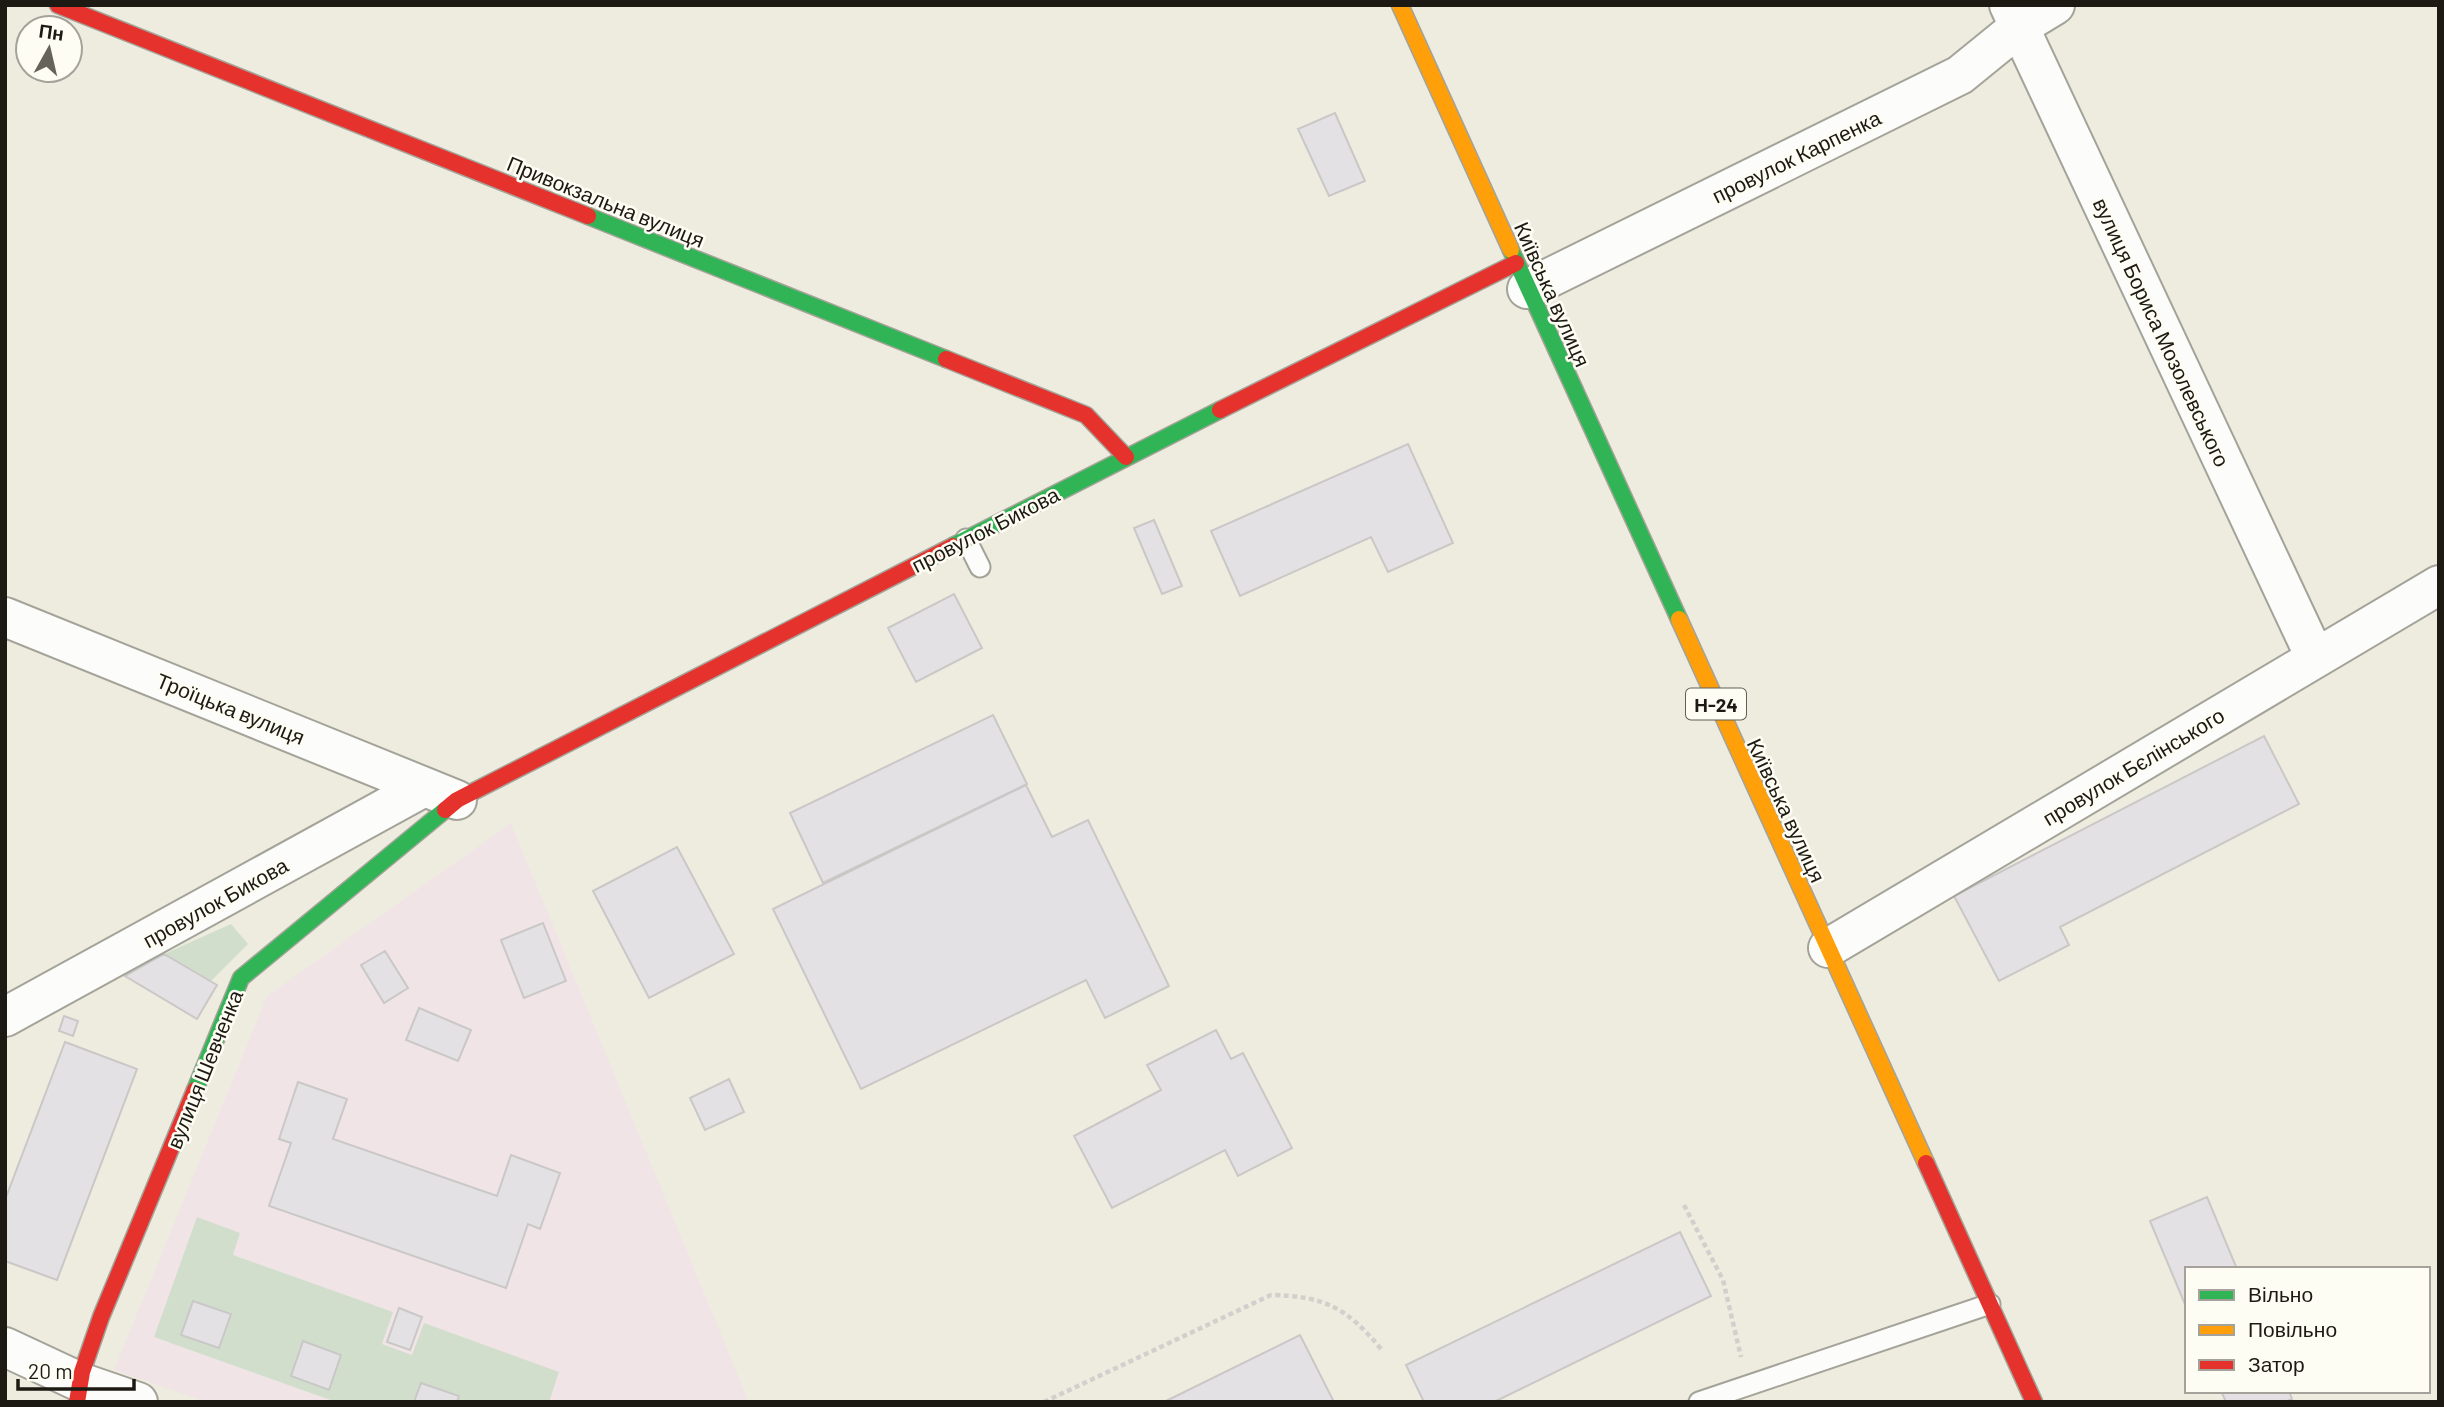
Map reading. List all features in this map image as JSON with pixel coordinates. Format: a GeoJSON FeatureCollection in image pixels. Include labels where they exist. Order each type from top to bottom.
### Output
{"type":"FeatureCollection","features":[{"type":"Feature","properties":{"kind":"street","name":"Привокзальна вулиця"},"geometry":{"type":"LineString","coordinates":[[58,5],[1086,415],[1126,457]]}},
{"type":"Feature","properties":{"kind":"street","name":"Київська вулиця"},"geometry":{"type":"LineString","coordinates":[[1400,5],[2034,1402]]}},
{"type":"Feature","properties":{"kind":"street","name":"провулок Карпенка"},"geometry":{"type":"LineString","coordinates":[[1521,276],[1960,75],[2014,16],[2055,5]]}},
{"type":"Feature","properties":{"kind":"street","name":"вулиця Бориса Мозолевського"},"geometry":{"type":"LineString","coordinates":[[2014,16],[2315,657]]}},
{"type":"Feature","properties":{"kind":"street","name":"провулок Бикова"},"geometry":{"type":"LineString","coordinates":[[5,1017],[441,793],[966,539],[1126,457],[1521,276]]}},
{"type":"Feature","properties":{"kind":"street","name":"провулок Бєлінського"},"geometry":{"type":"LineString","coordinates":[[1828,948],[2439,585]]}},
{"type":"Feature","properties":{"kind":"street","name":"Троїцька вулиця"},"geometry":{"type":"LineString","coordinates":[[5,617],[441,793]]}},
{"type":"Feature","properties":{"kind":"street","name":"вулиця Шевченка"},"geometry":{"type":"LineString","coordinates":[[79,1392],[101,1317],[241,978],[441,793]]}},
{"type":"Feature","properties":{"kind":"street"},"geometry":{"type":"LineString","coordinates":[[5,1347],[79,1392],[138,1402]]}},
{"type":"Feature","properties":{"kind":"lane"},"geometry":{"type":"LineString","coordinates":[[966,539],[980,567]]}},
{"type":"Feature","properties":{"kind":"lane"},"geometry":{"type":"LineString","coordinates":[[1699,1402],[1990,1304]]}},
{"type":"Feature","properties":{"kind":"path"},"geometry":{"type":"LineString","coordinates":[[1684,1205],[1723,1280],[1748,1385]]}},
{"type":"Feature","properties":{"kind":"path"},"geometry":{"type":"LineString","coordinates":[[1044,1402],[1271,1295],[1306,1296],[1338,1308],[1362,1327],[1381,1349]]}},
{"type":"Feature","properties":{"kind":"shaded area"},"geometry":{"type":"Polygon","coordinates":[[[511,823],[749,1402],[206,1402],[114,1370],[267,996],[511,823]]]}},
{"type":"Feature","properties":{"kind":"green space"},"geometry":{"type":"Polygon","coordinates":[[[231,924],[248,944],[211,981],[164,954],[231,924]]]}},
{"type":"Feature","properties":{"kind":"green space"},"geometry":{"type":"Polygon","coordinates":[[[197,1217],[240,1233],[233,1255],[393,1312],[382,1344],[412,1355],[424,1323],[559,1372],[549,1402],[336,1402],[154,1337],[197,1217]]]}},
{"type":"Feature","properties":{"kind":"building"},"geometry":{"type":"Polygon","coordinates":[[[1335,113],[1365,181],[1329,196],[1298,129],[1335,113]]]}},
{"type":"Feature","properties":{"kind":"building"},"geometry":{"type":"Polygon","coordinates":[[[1408,444],[1453,543],[1388,572],[1371,537],[1240,596],[1211,531],[1408,444]]]}},
{"type":"Feature","properties":{"kind":"building"},"geometry":{"type":"Polygon","coordinates":[[[1154,520],[1182,586],[1162,594],[1134,528],[1154,520]]]}},
{"type":"Feature","properties":{"kind":"building"},"geometry":{"type":"Polygon","coordinates":[[[954,594],[982,648],[916,682],[888,628],[954,594]]]}},
{"type":"Feature","properties":{"kind":"building"},"geometry":{"type":"Polygon","coordinates":[[[993,715],[1027,784],[823,883],[790,813],[993,715]]]}},
{"type":"Feature","properties":{"kind":"building"},"geometry":{"type":"Polygon","coordinates":[[[2264,736],[2299,804],[2060,927],[2069,945],[1999,981],[1954,896],[2264,736]]]}},
{"type":"Feature","properties":{"kind":"building"},"geometry":{"type":"Polygon","coordinates":[[[1026,785],[1052,837],[1088,820],[1169,986],[1105,1018],[1086,980],[861,1089],[773,909],[1026,785]]]}},
{"type":"Feature","properties":{"kind":"building"},"geometry":{"type":"Polygon","coordinates":[[[677,847],[734,954],[649,998],[593,891],[677,847]]]}},
{"type":"Feature","properties":{"kind":"building"},"geometry":{"type":"Polygon","coordinates":[[[543,923],[566,981],[524,998],[501,940],[543,923]]]}},
{"type":"Feature","properties":{"kind":"building"},"geometry":{"type":"Polygon","coordinates":[[[385,951],[408,988],[384,1003],[361,965],[385,951]]]}},
{"type":"Feature","properties":{"kind":"building"},"geometry":{"type":"Polygon","coordinates":[[[164,954],[217,985],[197,1019],[125,976],[164,954]]]}},
{"type":"Feature","properties":{"kind":"building"},"geometry":{"type":"Polygon","coordinates":[[[419,1008],[471,1030],[458,1061],[406,1040],[419,1008]]]}},
{"type":"Feature","properties":{"kind":"building"},"geometry":{"type":"Polygon","coordinates":[[[64,1016],[78,1021],[73,1036],[59,1031],[64,1016]]]}},
{"type":"Feature","properties":{"kind":"building"},"geometry":{"type":"Polygon","coordinates":[[[1216,1030],[1231,1059],[1243,1053],[1292,1148],[1238,1176],[1225,1150],[1112,1208],[1074,1136],[1161,1090],[1147,1065],[1216,1030]]]}},
{"type":"Feature","properties":{"kind":"building"},"geometry":{"type":"Polygon","coordinates":[[[65,1042],[137,1069],[57,1280],[5,1261],[5,1200],[65,1042]]]}},
{"type":"Feature","properties":{"kind":"building"},"geometry":{"type":"Polygon","coordinates":[[[729,1079],[744,1112],[705,1130],[690,1098],[729,1079]]]}},
{"type":"Feature","properties":{"kind":"building"},"geometry":{"type":"Polygon","coordinates":[[[298,1082],[347,1099],[333,1139],[497,1196],[511,1155],[560,1173],[540,1229],[528,1224],[506,1288],[269,1206],[291,1143],[279,1139],[298,1082]]]}},
{"type":"Feature","properties":{"kind":"building"},"geometry":{"type":"Polygon","coordinates":[[[2207,1197],[2236,1267],[2185,1267],[2185,1304],[2150,1221],[2207,1197]]]}},
{"type":"Feature","properties":{"kind":"building"},"geometry":{"type":"Polygon","coordinates":[[[1680,1232],[1711,1296],[1494,1402],[1424,1402],[1406,1365],[1680,1232]]]}},
{"type":"Feature","properties":{"kind":"building"},"geometry":{"type":"Polygon","coordinates":[[[193,1301],[231,1314],[219,1348],[181,1335],[193,1301]]]}},
{"type":"Feature","properties":{"kind":"building"},"geometry":{"type":"Polygon","coordinates":[[[399,1308],[422,1317],[410,1350],[387,1342],[399,1308]]]}},
{"type":"Feature","properties":{"kind":"building"},"geometry":{"type":"Polygon","coordinates":[[[1300,1335],[1334,1402],[1164,1402],[1300,1335]]]}},
{"type":"Feature","properties":{"kind":"building"},"geometry":{"type":"Polygon","coordinates":[[[303,1341],[341,1355],[329,1390],[291,1376],[303,1341]]]}},
{"type":"Feature","properties":{"kind":"building"},"geometry":{"type":"Polygon","coordinates":[[[421,1383],[459,1396],[457,1402],[414,1402],[421,1383]]]}},
{"type":"Feature","properties":{"kind":"building"},"geometry":{"type":"Polygon","coordinates":[[[2222,1393],[2290,1393],[2292,1399],[2284,1402],[2226,1402],[2222,1393]]]}},
{"type":"Feature","properties":{"kind":"traffic: fast"},"geometry":{"type":"LineString","coordinates":[[588,216],[946,359]]}},
{"type":"Feature","properties":{"kind":"traffic: fast"},"geometry":{"type":"LineString","coordinates":[[1511,250],[1679,619]]}},
{"type":"Feature","properties":{"kind":"traffic: fast"},"geometry":{"type":"LineString","coordinates":[[953,546],[1220,410]]}},
{"type":"Feature","properties":{"kind":"traffic: fast"},"geometry":{"type":"LineString","coordinates":[[195,1090],[241,978],[445,810]]}},
{"type":"Feature","properties":{"kind":"traffic: slow"},"geometry":{"type":"LineString","coordinates":[[1400,5],[1511,250]]}},
{"type":"Feature","properties":{"kind":"traffic: slow"},"geometry":{"type":"LineString","coordinates":[[1679,619],[1926,1163]]}},
{"type":"Feature","properties":{"kind":"traffic: jam"},"geometry":{"type":"LineString","coordinates":[[58,5],[588,216]]}},
{"type":"Feature","properties":{"kind":"traffic: jam"},"geometry":{"type":"LineString","coordinates":[[1220,410],[1516,263]]}},
{"type":"Feature","properties":{"kind":"traffic: jam"},"geometry":{"type":"LineString","coordinates":[[946,359],[1086,415],[1126,457]]}},
{"type":"Feature","properties":{"kind":"traffic: jam"},"geometry":{"type":"LineString","coordinates":[[445,810],[457,800],[953,546]]}},
{"type":"Feature","properties":{"kind":"traffic: jam"},"geometry":{"type":"LineString","coordinates":[[77,1402],[82,1372],[101,1317],[195,1090]]}},
{"type":"Feature","properties":{"kind":"traffic: jam"},"geometry":{"type":"LineString","coordinates":[[1926,1163],[2034,1402]]}}]}
